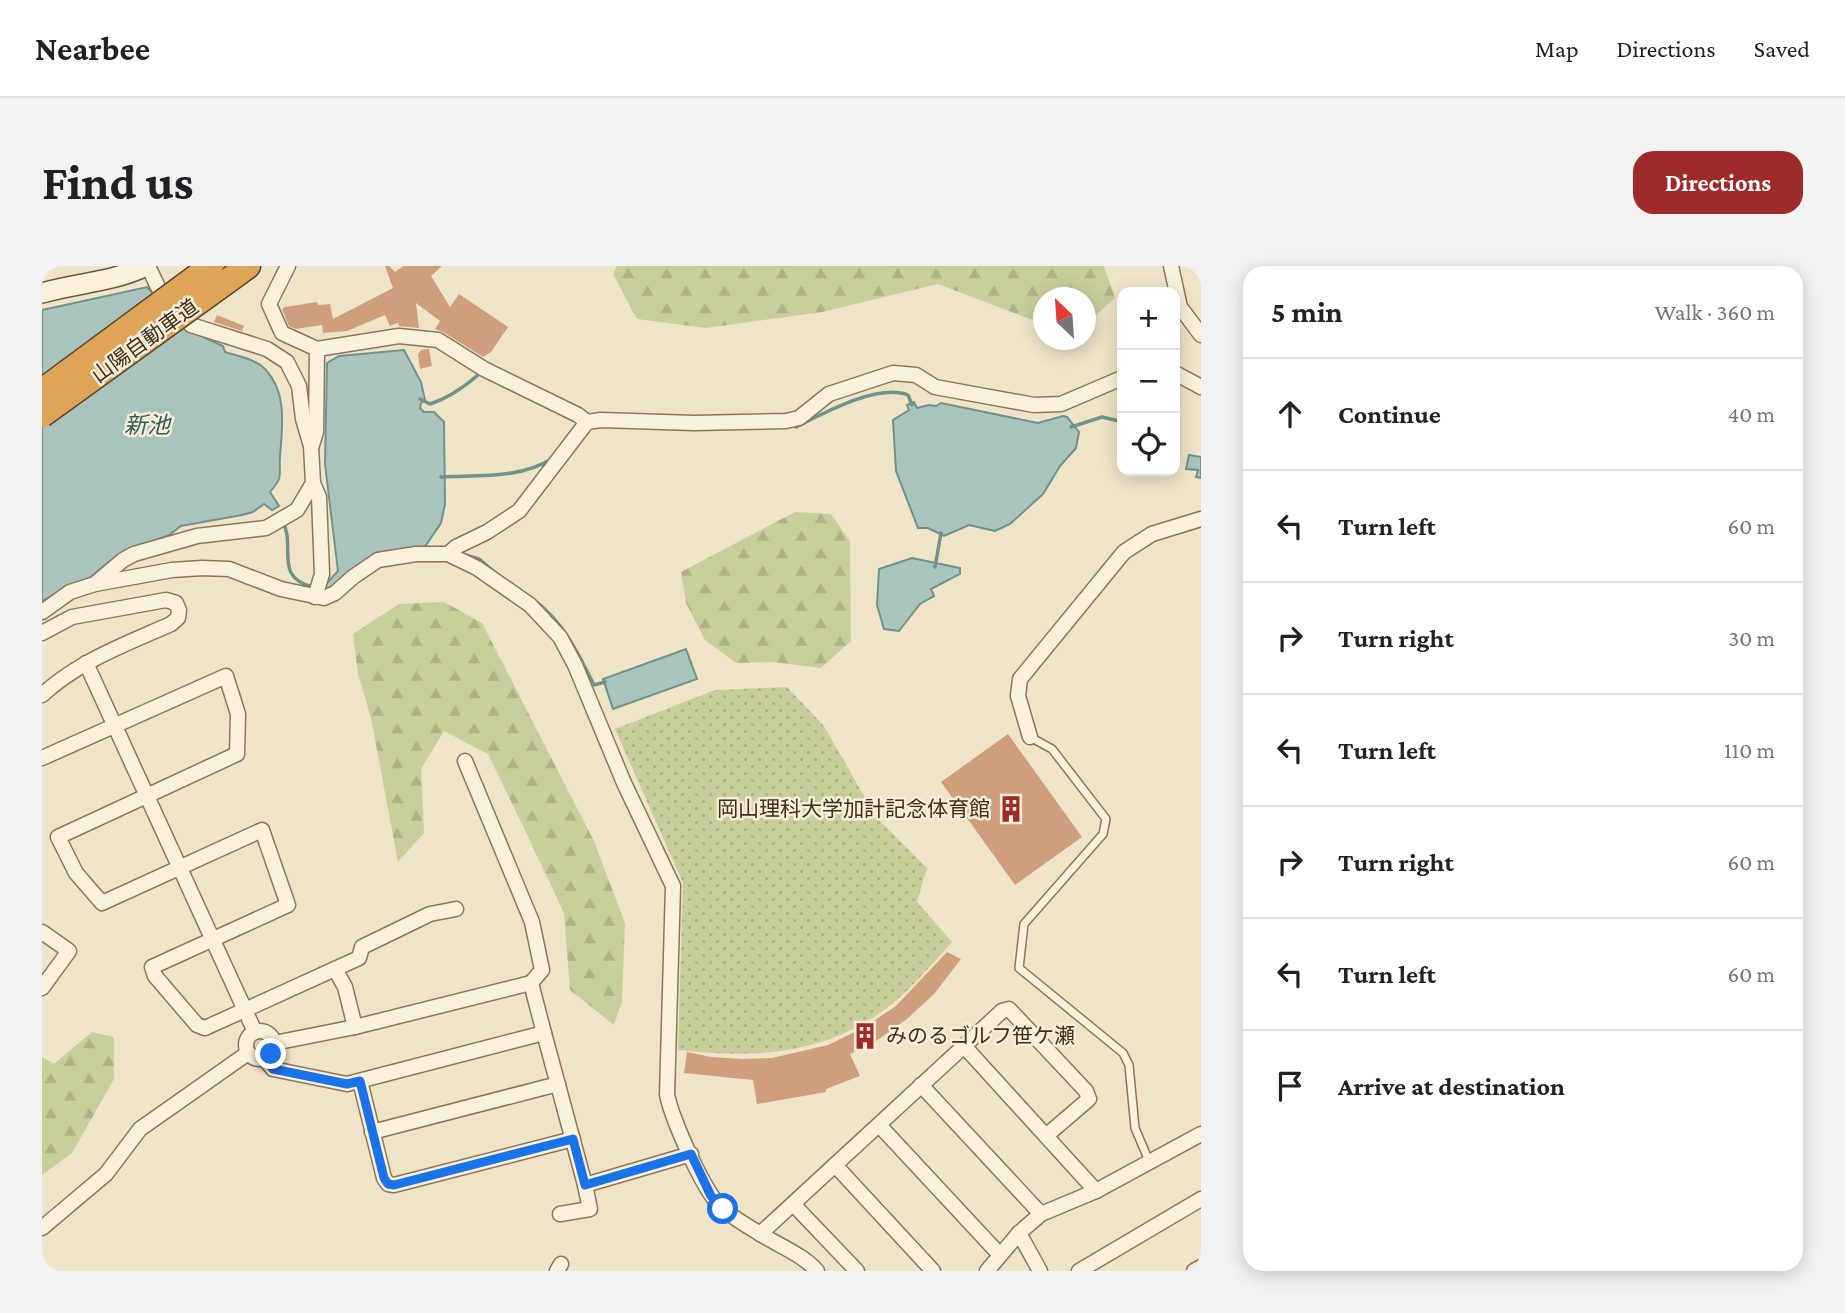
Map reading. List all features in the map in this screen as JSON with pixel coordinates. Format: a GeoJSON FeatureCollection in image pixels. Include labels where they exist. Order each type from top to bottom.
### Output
{"type":"FeatureCollection","features":[{"type":"Feature","properties":{"kind":"highway","name":"山陽自動車道"},"geometry":{"type":"LineString","coordinates":[[42,391],[216,272],[248,266]]}},
{"type":"Feature","properties":{"kind":"highway","name":"山陽自動車道"},"geometry":{"type":"LineString","coordinates":[[42,415],[216,272]]}},
{"type":"Feature","properties":{"kind":"street"},"geometry":{"type":"LineString","coordinates":[[42,293],[72,285],[111,280],[147,266],[173,309],[191,324],[267,349],[287,362],[299,386],[303,419],[311,446],[313,483],[319,497],[322,574],[317,591]]}},
{"type":"Feature","properties":{"kind":"street"},"geometry":{"type":"LineString","coordinates":[[288,266],[269,304],[282,333],[317,349],[399,336],[438,340],[484,369],[578,415],[587,422]]}},
{"type":"Feature","properties":{"kind":"street"},"geometry":{"type":"LineString","coordinates":[[1171,266],[1180,307],[1201,335]]}},
{"type":"Feature","properties":{"kind":"street"},"geometry":{"type":"LineString","coordinates":[[311,446],[316,432],[317,349]]}},
{"type":"Feature","properties":{"kind":"street"},"geometry":{"type":"LineString","coordinates":[[448,554],[519,511],[587,422],[786,421],[799,418],[829,394],[893,373],[916,375],[935,387],[1034,405],[1061,404],[1117,380]]}},
{"type":"Feature","properties":{"kind":"street"},"geometry":{"type":"LineString","coordinates":[[1180,376],[1201,387]]}},
{"type":"Feature","properties":{"kind":"street"},"geometry":{"type":"LineString","coordinates":[[95,584],[134,554],[197,536],[266,528],[297,510],[313,483]]}},
{"type":"Feature","properties":{"kind":"street"},"geometry":{"type":"LineString","coordinates":[[1030,737],[1018,696],[1020,679],[1124,551],[1152,534],[1201,519]]}},
{"type":"Feature","properties":{"kind":"street"},"geometry":{"type":"LineString","coordinates":[[42,612],[70,592],[95,584],[172,570],[229,569],[281,589],[317,591],[324,598],[335,593],[379,560],[416,554],[448,554],[477,568],[530,605],[560,637],[575,665],[624,783],[673,886],[667,1095],[671,1111],[711,1196],[723,1209],[804,1259],[817,1271]]}},
{"type":"Feature","properties":{"kind":"street"},"geometry":{"type":"LineString","coordinates":[[42,633],[72,617],[166,600],[176,603],[180,610],[178,618],[172,624],[86,663],[61,677],[42,695]]}},
{"type":"Feature","properties":{"kind":"street"},"geometry":{"type":"LineString","coordinates":[[86,663],[254,1032]]}},
{"type":"Feature","properties":{"kind":"street"},"geometry":{"type":"LineString","coordinates":[[42,758],[226,676],[239,714],[237,754],[58,837],[76,873],[102,903],[262,830],[288,905],[152,967],[155,976],[197,1025],[205,1028],[359,958],[362,947],[430,914],[456,909]]}},
{"type":"Feature","properties":{"kind":"street"},"geometry":{"type":"LineString","coordinates":[[274,1043],[355,1027],[531,983],[542,970],[532,922],[465,761]]}},
{"type":"Feature","properties":{"kind":"street"},"geometry":{"type":"LineString","coordinates":[[42,932],[69,951],[42,988]]}},
{"type":"Feature","properties":{"kind":"street"},"geometry":{"type":"LineString","coordinates":[[335,969],[345,986],[355,1027]]}},
{"type":"Feature","properties":{"kind":"street"},"geometry":{"type":"LineString","coordinates":[[531,983],[590,1209],[560,1213]]}},
{"type":"Feature","properties":{"kind":"street"},"geometry":{"type":"LineString","coordinates":[[760,1234],[1002,1011],[1009,1009],[1086,1091],[1089,1100],[1047,1135]]}},
{"type":"Feature","properties":{"kind":"street"},"geometry":{"type":"LineString","coordinates":[[254,1032],[267,1033],[274,1043],[273,1051],[264,1058],[255,1058],[248,1053],[247,1041],[254,1032]]}},
{"type":"Feature","properties":{"kind":"street"},"geometry":{"type":"LineString","coordinates":[[264,1058],[273,1069],[347,1084],[544,1033]]}},
{"type":"Feature","properties":{"kind":"street"},"geometry":{"type":"LineString","coordinates":[[964,1046],[1096,1191]]}},
{"type":"Feature","properties":{"kind":"street"},"geometry":{"type":"LineString","coordinates":[[42,1228],[106,1174],[140,1129],[248,1053]]}},
{"type":"Feature","properties":{"kind":"street"},"geometry":{"type":"LineString","coordinates":[[360,1081],[384,1178],[388,1184],[394,1185],[573,1139]]}},
{"type":"Feature","properties":{"kind":"street"},"geometry":{"type":"LineString","coordinates":[[372,1132],[558,1084]]}},
{"type":"Feature","properties":{"kind":"street"},"geometry":{"type":"LineString","coordinates":[[921,1085],[1041,1214]]}},
{"type":"Feature","properties":{"kind":"street"},"geometry":{"type":"LineString","coordinates":[[878,1125],[1000,1255]]}},
{"type":"Feature","properties":{"kind":"street"},"geometry":{"type":"LineString","coordinates":[[987,1271],[1019,1233],[1041,1214],[1096,1191],[1201,1134]]}},
{"type":"Feature","properties":{"kind":"street"},"geometry":{"type":"LineString","coordinates":[[585,1185],[691,1154]]}},
{"type":"Feature","properties":{"kind":"street"},"geometry":{"type":"LineString","coordinates":[[835,1165],[933,1271]]}},
{"type":"Feature","properties":{"kind":"street"},"geometry":{"type":"LineString","coordinates":[[1079,1271],[1201,1199]]}},
{"type":"Feature","properties":{"kind":"street"},"geometry":{"type":"LineString","coordinates":[[793,1203],[857,1271]]}},
{"type":"Feature","properties":{"kind":"street"},"geometry":{"type":"LineString","coordinates":[[1019,1233],[1040,1271]]}},
{"type":"Feature","properties":{"kind":"street"},"geometry":{"type":"LineString","coordinates":[[1194,1271],[1201,1267]]}},
{"type":"Feature","properties":{"kind":"lane"},"geometry":{"type":"LineString","coordinates":[[1030,737],[1052,749],[1106,819],[1103,834],[1024,924],[1019,968],[1123,1054],[1129,1065],[1135,1128],[1149,1161]]}},
{"type":"Feature","properties":{"kind":"green space"},"geometry":{"type":"Polygon","coordinates":[[[617,266],[1104,266],[1115,298],[1096,315],[1096,287],[1033,287],[1033,320],[938,284],[822,312],[706,328],[637,319],[613,274],[617,266]]]}},
{"type":"Feature","properties":{"kind":"green space"},"geometry":{"type":"Polygon","coordinates":[[[795,512],[831,514],[850,541],[851,641],[821,668],[772,662],[736,663],[705,640],[686,603],[681,572],[795,512]]]}},
{"type":"Feature","properties":{"kind":"green space"},"geometry":{"type":"Polygon","coordinates":[[[444,602],[482,623],[594,841],[625,923],[622,1001],[614,1025],[570,990],[564,913],[488,754],[444,731],[421,769],[424,833],[398,862],[371,718],[358,674],[353,634],[399,604],[444,602]]]}},
{"type":"Feature","properties":{"kind":"green space","name":"みのるゴルフ笹ケ瀬"},"geometry":{"type":"Polygon","coordinates":[[[787,687],[824,726],[876,817],[927,868],[917,902],[952,942],[892,1004],[868,1021],[842,1034],[790,1050],[763,1053],[678,1050],[683,883],[615,729],[715,690],[787,687]]]}},
{"type":"Feature","properties":{"kind":"green space"},"geometry":{"type":"Polygon","coordinates":[[[92,1032],[114,1037],[114,1079],[72,1153],[42,1175],[42,1057],[54,1064],[92,1032]]]}},
{"type":"Feature","properties":{"kind":"water","name":"新池"},"geometry":{"type":"Polygon","coordinates":[[[147,287],[184,328],[223,346],[225,352],[256,363],[272,378],[280,399],[282,422],[280,476],[270,492],[279,506],[272,510],[264,504],[253,512],[242,515],[181,526],[169,535],[117,556],[88,579],[42,601],[42,310],[147,287]]]}},
{"type":"Feature","properties":{"kind":"water"},"geometry":{"type":"Polygon","coordinates":[[[404,350],[421,382],[425,400],[420,408],[424,412],[434,412],[444,422],[445,504],[441,523],[424,548],[376,557],[326,593],[325,585],[338,571],[325,464],[327,363],[339,356],[404,350]]]}},
{"type":"Feature","properties":{"kind":"water"},"geometry":{"type":"Polygon","coordinates":[[[914,402],[917,408],[941,403],[1038,423],[1067,417],[1079,432],[1076,448],[1060,466],[1043,494],[1010,524],[995,531],[969,525],[944,536],[928,528],[918,528],[896,471],[893,420],[909,410],[907,405],[914,402]]]}},
{"type":"Feature","properties":{"kind":"water"},"geometry":{"type":"Polygon","coordinates":[[[1189,455],[1201,457],[1201,478],[1196,477],[1198,470],[1186,469],[1189,455]]]}},
{"type":"Feature","properties":{"kind":"water"},"geometry":{"type":"Polygon","coordinates":[[[912,558],[960,568],[960,574],[931,589],[934,596],[920,604],[899,631],[884,629],[877,605],[879,569],[912,558]]]}},
{"type":"Feature","properties":{"kind":"water"},"geometry":{"type":"Polygon","coordinates":[[[686,649],[697,679],[613,709],[603,679],[686,649]]]}},
{"type":"Feature","properties":{"kind":"building"},"geometry":{"type":"Polygon","coordinates":[[[385,266],[395,272],[403,266],[442,266],[431,276],[450,307],[459,294],[508,327],[491,352],[483,357],[435,329],[440,321],[416,303],[419,328],[399,326],[398,323],[390,326],[385,315],[347,331],[323,333],[322,325],[296,329],[289,326],[282,309],[285,307],[317,302],[318,305],[330,304],[333,319],[393,288],[385,266]]]}},
{"type":"Feature","properties":{"kind":"building"},"geometry":{"type":"Polygon","coordinates":[[[217,315],[244,326],[242,331],[214,322],[217,315]]]}},
{"type":"Feature","properties":{"kind":"building"},"geometry":{"type":"Polygon","coordinates":[[[429,349],[432,366],[420,369],[418,354],[421,350],[429,349]]]}},
{"type":"Feature","properties":{"kind":"building","name":"岡山理科大学加計記念体育館"},"geometry":{"type":"Polygon","coordinates":[[[1008,734],[1082,837],[1015,885],[941,782],[1008,734]]]}},
{"type":"Feature","properties":{"kind":"building","name":"みのるゴルフ笹ケ瀬"},"geometry":{"type":"Polygon","coordinates":[[[947,952],[961,959],[934,994],[907,1019],[872,1044],[850,1054],[860,1076],[826,1089],[826,1092],[757,1104],[753,1080],[684,1073],[687,1052],[711,1057],[772,1058],[828,1045],[863,1028],[896,1006],[947,952]]]}},
{"type":"Feature","properties":{"kind":"waterway"},"geometry":{"type":"LineString","coordinates":[[420,399],[430,404],[437,402],[478,375]]}},
{"type":"Feature","properties":{"kind":"waterway"},"geometry":{"type":"LineString","coordinates":[[796,427],[851,401],[882,393],[908,395],[912,405]]}},
{"type":"Feature","properties":{"kind":"waterway"},"geometry":{"type":"LineString","coordinates":[[1071,427],[1102,417],[1117,421]]}},
{"type":"Feature","properties":{"kind":"waterway"},"geometry":{"type":"LineString","coordinates":[[441,477],[513,473],[541,465],[553,458]]}},
{"type":"Feature","properties":{"kind":"waterway"},"geometry":{"type":"LineString","coordinates":[[283,522],[288,541],[289,569],[293,576],[313,587]]}},
{"type":"Feature","properties":{"kind":"waterway"},"geometry":{"type":"LineString","coordinates":[[935,567],[941,533]]}},
{"type":"Feature","properties":{"kind":"waterway"},"geometry":{"type":"LineString","coordinates":[[462,554],[479,559],[497,574]]}},
{"type":"Feature","properties":{"kind":"waterway"},"geometry":{"type":"LineString","coordinates":[[535,601],[562,629],[594,685],[605,682]]}},
{"type":"Feature","properties":{"kind":"place","name":"岡山理科大学加計記念体育館"},"geometry":{"type":"Point","coordinates":[1011,809]}},
{"type":"Feature","properties":{"kind":"place","name":"みのるゴルフ笹ケ瀬"},"geometry":{"type":"Point","coordinates":[865,1036]}},
{"type":"Feature","properties":{"kind":"route"},"geometry":{"type":"LineString","coordinates":[[271,1054],[264,1058],[273,1069],[347,1084],[360,1081],[384,1178],[388,1184],[394,1185],[573,1139],[585,1185],[691,1154],[711,1196],[723,1209]]}}]}
